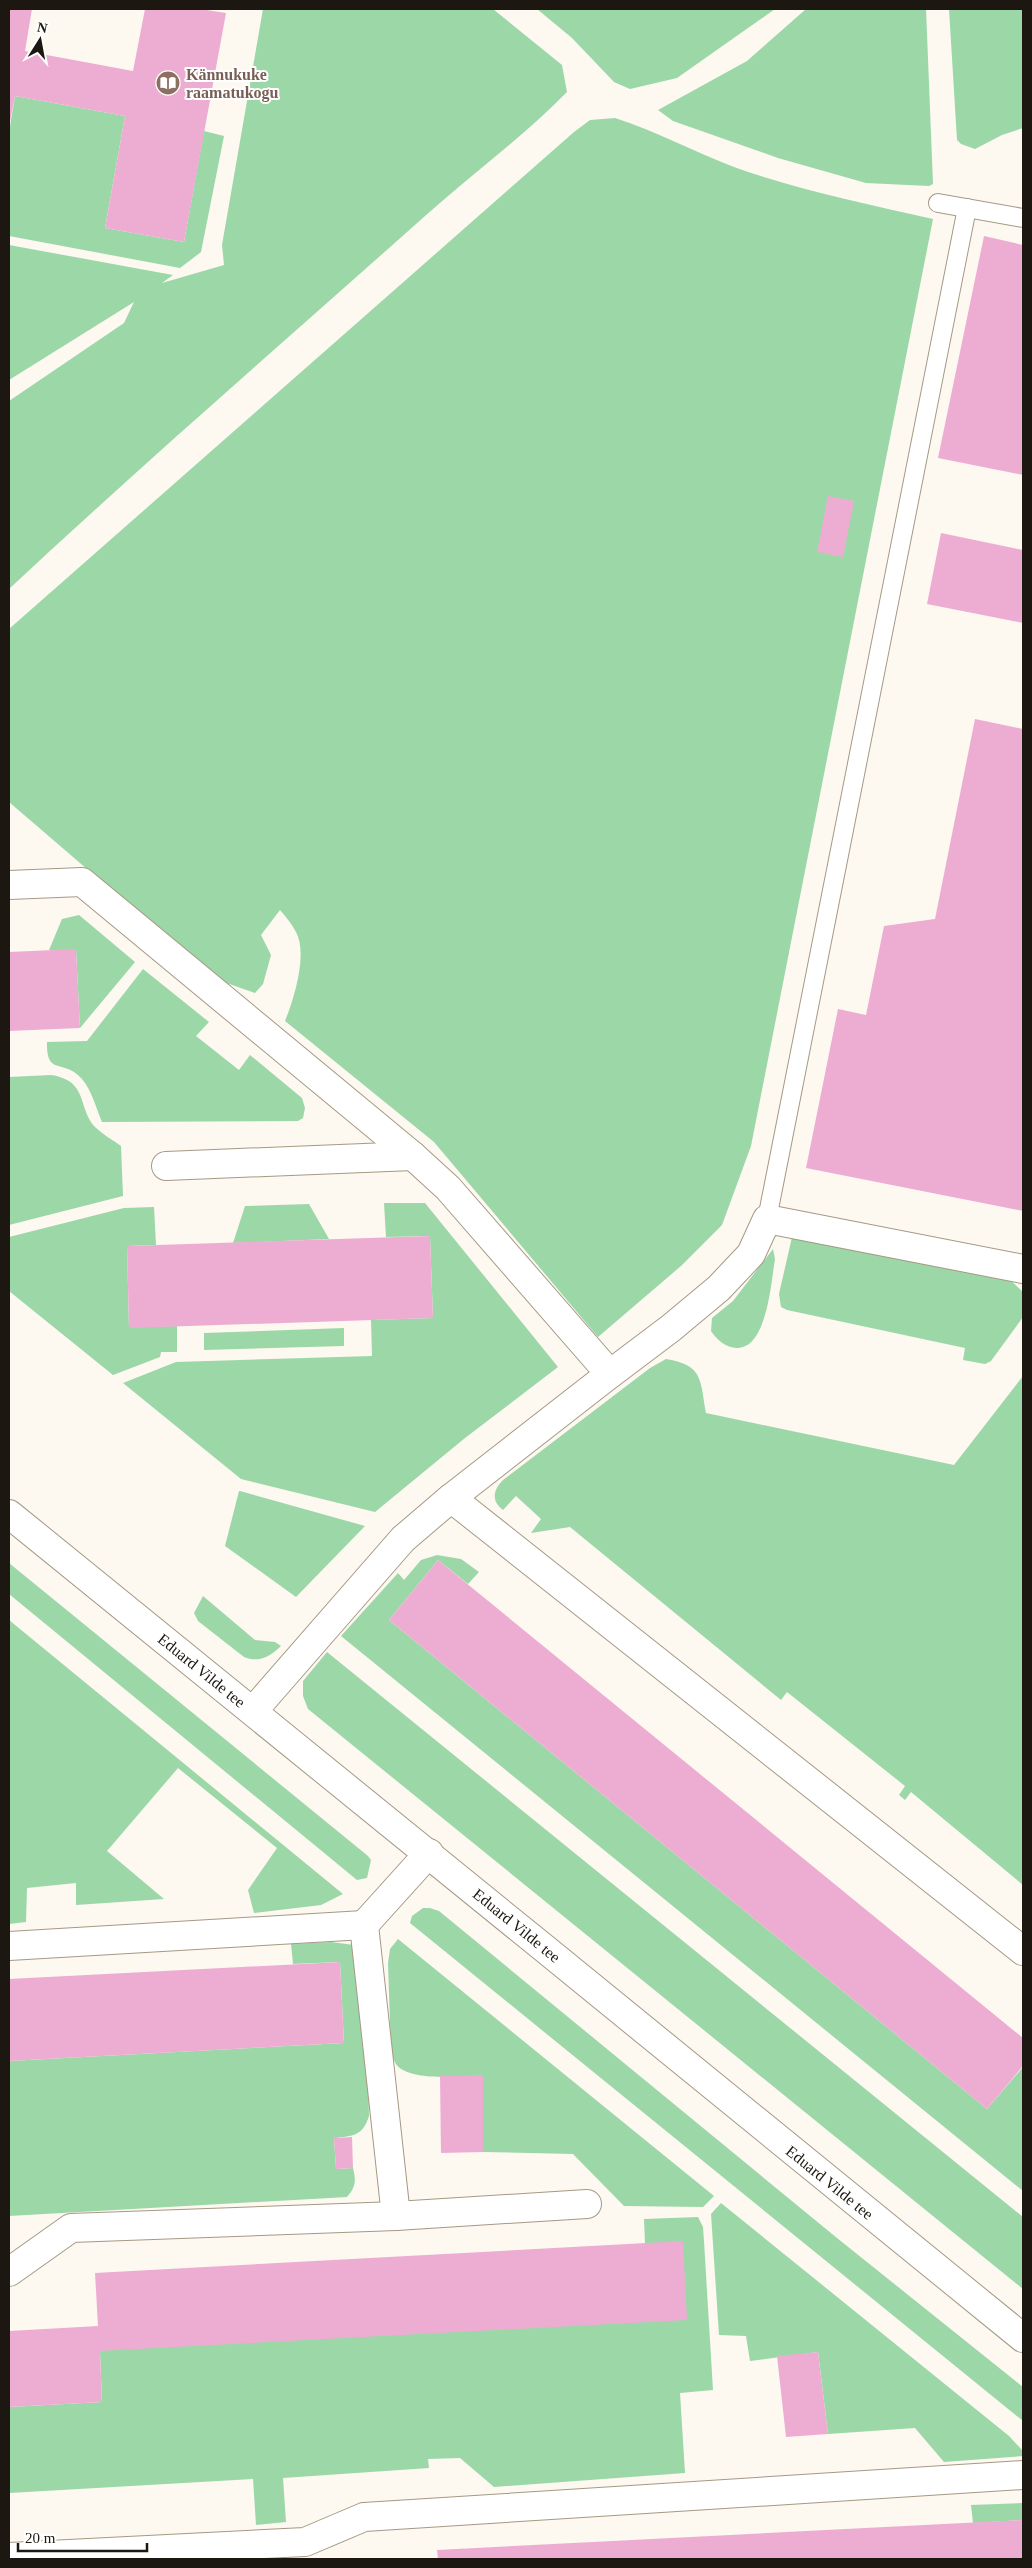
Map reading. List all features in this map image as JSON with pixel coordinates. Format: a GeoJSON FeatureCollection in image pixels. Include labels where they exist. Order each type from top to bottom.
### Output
{"type":"FeatureCollection","features":[{"type":"Feature","properties":{"kind":"street"},"geometry":{"type":"LineString","coordinates":[[9,885],[82,882],[413,1156],[448,1188],[610,1374]]}},
{"type":"Feature","properties":{"kind":"street"},"geometry":{"type":"LineString","coordinates":[[166,1166],[413,1156]]}},
{"type":"Feature","properties":{"kind":"street"},"geometry":{"type":"LineString","coordinates":[[253,1711],[403,1539],[452,1498],[671,1328],[719,1288],[751,1254],[767,1219],[1023,1269]]}},
{"type":"Feature","properties":{"kind":"street"},"geometry":{"type":"LineString","coordinates":[[452,1498],[1023,1951]]}},
{"type":"Feature","properties":{"kind":"street","name":"Eduard Vilde tee"},"geometry":{"type":"LineString","coordinates":[[9,1514],[429,1852],[785,2146],[1023,2338]]}},
{"type":"Feature","properties":{"kind":"street"},"geometry":{"type":"LineString","coordinates":[[9,1946],[364,1925],[429,1852]]}},
{"type":"Feature","properties":{"kind":"street"},"geometry":{"type":"LineString","coordinates":[[364,1925],[396,2216]]}},
{"type":"Feature","properties":{"kind":"street"},"geometry":{"type":"LineString","coordinates":[[9,2272],[71,2228],[396,2216],[587,2204]]}},
{"type":"Feature","properties":{"kind":"street"},"geometry":{"type":"LineString","coordinates":[[9,2557],[305,2542],[364,2517],[1023,2475]]}},
{"type":"Feature","properties":{"kind":"lane"},"geometry":{"type":"LineString","coordinates":[[938,203],[1023,218]]}},
{"type":"Feature","properties":{"kind":"lane"},"geometry":{"type":"LineString","coordinates":[[767,1219],[967,208]]}},
{"type":"Feature","properties":{"kind":"green space"},"geometry":{"type":"Polygon","coordinates":[[[263,9],[493,9],[562,65],[567,92],[533,124],[425,216],[216,401],[9,589],[9,401],[124,323],[134,302],[9,380],[9,245],[173,275],[162,283],[224,265],[222,245],[263,9]]]}},
{"type":"Feature","properties":{"kind":"green space"},"geometry":{"type":"Polygon","coordinates":[[[537,9],[775,9],[677,78],[630,89],[614,82],[572,38],[537,9]]]}},
{"type":"Feature","properties":{"kind":"green space"},"geometry":{"type":"Polygon","coordinates":[[[806,9],[926,9],[933,184],[929,186],[866,183],[778,158],[673,121],[658,110],[747,61],[806,9]]]}},
{"type":"Feature","properties":{"kind":"green space"},"geometry":{"type":"Polygon","coordinates":[[[949,9],[1023,9],[1023,128],[1002,135],[975,149],[961,144],[957,140],[949,9]]]}},
{"type":"Feature","properties":{"kind":"green space"},"geometry":{"type":"Polygon","coordinates":[[[15,96],[125,116],[105,228],[184,242],[204,131],[224,136],[201,252],[180,268],[9,236],[9,132],[15,96]]]}},
{"type":"Feature","properties":{"kind":"green space"},"geometry":{"type":"Polygon","coordinates":[[[615,118],[734,167],[783,183],[933,219],[751,1146],[722,1225],[681,1266],[598,1337],[434,1142],[285,1021],[296,989],[301,952],[296,932],[280,910],[261,935],[271,955],[263,984],[255,993],[215,979],[9,802],[9,629],[574,132],[590,120],[615,118]]]}},
{"type":"Feature","properties":{"kind":"green space"},"geometry":{"type":"Polygon","coordinates":[[[79,915],[135,962],[80,1028],[76,950],[49,950],[62,919],[79,915]]]}},
{"type":"Feature","properties":{"kind":"green space"},"geometry":{"type":"Polygon","coordinates":[[[143,969],[209,1022],[196,1036],[239,1070],[250,1055],[302,1098],[305,1108],[303,1118],[298,1121],[102,1122],[91,1094],[82,1079],[75,1073],[53,1064],[49,1060],[47,1042],[87,1041],[143,969]]]}},
{"type":"Feature","properties":{"kind":"green space"},"geometry":{"type":"Polygon","coordinates":[[[51,1075],[63,1078],[77,1089],[95,1127],[121,1146],[123,1196],[9,1225],[9,1077],[51,1075]]]}},
{"type":"Feature","properties":{"kind":"green space"},"geometry":{"type":"Polygon","coordinates":[[[384,1203],[425,1203],[558,1367],[465,1438],[375,1512],[241,1479],[123,1383],[176,1362],[372,1356],[371,1320],[433,1318],[430,1236],[386,1237],[384,1203]]]}},
{"type":"Feature","properties":{"kind":"green space"},"geometry":{"type":"Polygon","coordinates":[[[309,1204],[329,1239],[233,1243],[245,1206],[309,1204]]]}},
{"type":"Feature","properties":{"kind":"green space"},"geometry":{"type":"Polygon","coordinates":[[[154,1207],[156,1245],[127,1246],[129,1327],[177,1326],[177,1352],[161,1352],[160,1357],[113,1375],[9,1291],[9,1237],[124,1208],[154,1207]]]}},
{"type":"Feature","properties":{"kind":"green space"},"geometry":{"type":"Polygon","coordinates":[[[792,1237],[1008,1278],[1023,1292],[1023,1317],[991,1361],[985,1364],[963,1360],[965,1348],[787,1310],[781,1307],[779,1294],[792,1237]]]}},
{"type":"Feature","properties":{"kind":"green space"},"geometry":{"type":"Polygon","coordinates":[[[773,1249],[775,1259],[772,1283],[761,1327],[755,1338],[746,1346],[736,1348],[725,1345],[711,1331],[712,1318],[733,1301],[773,1249]]]}},
{"type":"Feature","properties":{"kind":"green space"},"geometry":{"type":"Polygon","coordinates":[[[344,1328],[344,1346],[204,1350],[204,1333],[344,1328]]]}},
{"type":"Feature","properties":{"kind":"green space"},"geometry":{"type":"Polygon","coordinates":[[[666,1359],[687,1365],[694,1370],[701,1383],[706,1413],[954,1465],[1023,1376],[1023,1885],[911,1792],[905,1800],[899,1795],[905,1786],[787,1692],[781,1700],[570,1527],[531,1533],[541,1519],[516,1496],[503,1510],[499,1507],[495,1499],[495,1492],[503,1480],[650,1368],[666,1359]]]}},
{"type":"Feature","properties":{"kind":"green space"},"geometry":{"type":"Polygon","coordinates":[[[239,1491],[365,1526],[296,1597],[225,1546],[239,1491]]]}},
{"type":"Feature","properties":{"kind":"green space"},"geometry":{"type":"Polygon","coordinates":[[[437,1555],[461,1559],[479,1572],[468,1584],[438,1560],[389,1620],[987,2109],[1023,2067],[1023,2191],[341,1636],[398,1573],[404,1580],[421,1560],[437,1555]]]}},
{"type":"Feature","properties":{"kind":"green space"},"geometry":{"type":"Polygon","coordinates":[[[9,1563],[368,1856],[371,1860],[367,1878],[357,1880],[9,1594],[9,1563]]]}},
{"type":"Feature","properties":{"kind":"green space"},"geometry":{"type":"Polygon","coordinates":[[[203,1596],[255,1640],[275,1642],[281,1646],[264,1658],[249,1659],[244,1657],[198,1621],[194,1613],[203,1596]]]}},
{"type":"Feature","properties":{"kind":"green space"},"geometry":{"type":"Polygon","coordinates":[[[9,1620],[343,1894],[321,1905],[254,1913],[248,1890],[277,1848],[178,1768],[107,1851],[164,1899],[76,1905],[76,1883],[27,1888],[26,1922],[9,1924],[9,1620]]]}},
{"type":"Feature","properties":{"kind":"green space"},"geometry":{"type":"Polygon","coordinates":[[[327,1652],[1023,2217],[1023,2289],[308,1709],[303,1696],[303,1681],[327,1652]]]}},
{"type":"Feature","properties":{"kind":"green space"},"geometry":{"type":"Polygon","coordinates":[[[423,1908],[439,1911],[837,2238],[1023,2387],[1023,2421],[410,1923],[412,1916],[423,1908]]]}},
{"type":"Feature","properties":{"kind":"green space"},"geometry":{"type":"Polygon","coordinates":[[[398,1939],[714,2196],[703,2207],[624,2206],[573,2154],[483,2152],[482,2076],[423,2076],[402,2070],[396,2064],[391,2053],[388,1963],[390,1949],[398,1939]]]}},
{"type":"Feature","properties":{"kind":"green space"},"geometry":{"type":"Polygon","coordinates":[[[331,1942],[354,1945],[367,2034],[369,2116],[367,2123],[356,2134],[334,2138],[336,2169],[353,2168],[354,2172],[354,2187],[347,2197],[9,2216],[9,2061],[344,2043],[340,1962],[293,1964],[291,1944],[331,1942]]]}},
{"type":"Feature","properties":{"kind":"green space"},"geometry":{"type":"Polygon","coordinates":[[[721,2203],[1009,2436],[1023,2451],[1023,2456],[944,2462],[915,2428],[828,2434],[818,2352],[750,2361],[746,2336],[719,2335],[711,2214],[721,2203]]]}},
{"type":"Feature","properties":{"kind":"green space"},"geometry":{"type":"Polygon","coordinates":[[[698,2217],[703,2227],[713,2390],[680,2393],[685,2473],[494,2487],[460,2458],[428,2459],[429,2468],[283,2478],[286,2522],[256,2525],[253,2479],[9,2493],[9,2407],[102,2402],[100,2351],[645,2244],[644,2219],[698,2217]]]}},
{"type":"Feature","properties":{"kind":"green space"},"geometry":{"type":"Polygon","coordinates":[[[1023,2503],[1023,2520],[973,2523],[971,2505],[1023,2503]]]}},
{"type":"Feature","properties":{"kind":"building"},"geometry":{"type":"Polygon","coordinates":[[[9,9],[32,9],[25,51],[133,71],[145,9],[200,9],[226,13],[184,242],[105,228],[125,116],[15,96],[9,127],[9,9]]]}},
{"type":"Feature","properties":{"kind":"building"},"geometry":{"type":"Polygon","coordinates":[[[984,236],[1023,245],[1023,475],[938,458],[984,236]]]}},
{"type":"Feature","properties":{"kind":"building"},"geometry":{"type":"Polygon","coordinates":[[[828,496],[854,501],[843,557],[817,552],[828,496]]]}},
{"type":"Feature","properties":{"kind":"building"},"geometry":{"type":"Polygon","coordinates":[[[941,533],[1023,550],[1023,623],[927,604],[941,533]]]}},
{"type":"Feature","properties":{"kind":"building"},"geometry":{"type":"Polygon","coordinates":[[[975,719],[1023,729],[1023,1211],[806,1168],[838,1009],[866,1015],[884,926],[935,919],[975,719]]]}},
{"type":"Feature","properties":{"kind":"building"},"geometry":{"type":"Polygon","coordinates":[[[76,949],[80,1028],[9,1031],[9,952],[76,949]]]}},
{"type":"Feature","properties":{"kind":"building"},"geometry":{"type":"Polygon","coordinates":[[[430,1236],[433,1318],[129,1328],[127,1246],[430,1236]]]}},
{"type":"Feature","properties":{"kind":"building"},"geometry":{"type":"Polygon","coordinates":[[[438,1560],[1023,2038],[1023,2066],[987,2109],[389,1620],[438,1560]]]}},
{"type":"Feature","properties":{"kind":"building"},"geometry":{"type":"Polygon","coordinates":[[[340,1962],[344,2043],[9,2061],[9,1979],[340,1962]]]}},
{"type":"Feature","properties":{"kind":"building"},"geometry":{"type":"Polygon","coordinates":[[[483,2075],[483,2152],[441,2153],[440,2076],[483,2075]]]}},
{"type":"Feature","properties":{"kind":"building"},"geometry":{"type":"Polygon","coordinates":[[[352,2137],[353,2168],[336,2169],[334,2138],[352,2137]]]}},
{"type":"Feature","properties":{"kind":"building"},"geometry":{"type":"Polygon","coordinates":[[[683,2241],[687,2320],[100,2351],[102,2402],[9,2407],[9,2331],[98,2326],[95,2273],[683,2241]]]}},
{"type":"Feature","properties":{"kind":"building"},"geometry":{"type":"Polygon","coordinates":[[[818,2352],[828,2434],[786,2437],[777,2356],[818,2352]]]}},
{"type":"Feature","properties":{"kind":"building"},"geometry":{"type":"Polygon","coordinates":[[[1023,2520],[1023,2559],[438,2559],[437,2550],[1023,2520]]]}},
{"type":"Feature","properties":{"kind":"place","name":"Kännukuke raamatukogu"},"geometry":{"type":"Point","coordinates":[168,83]}}]}
